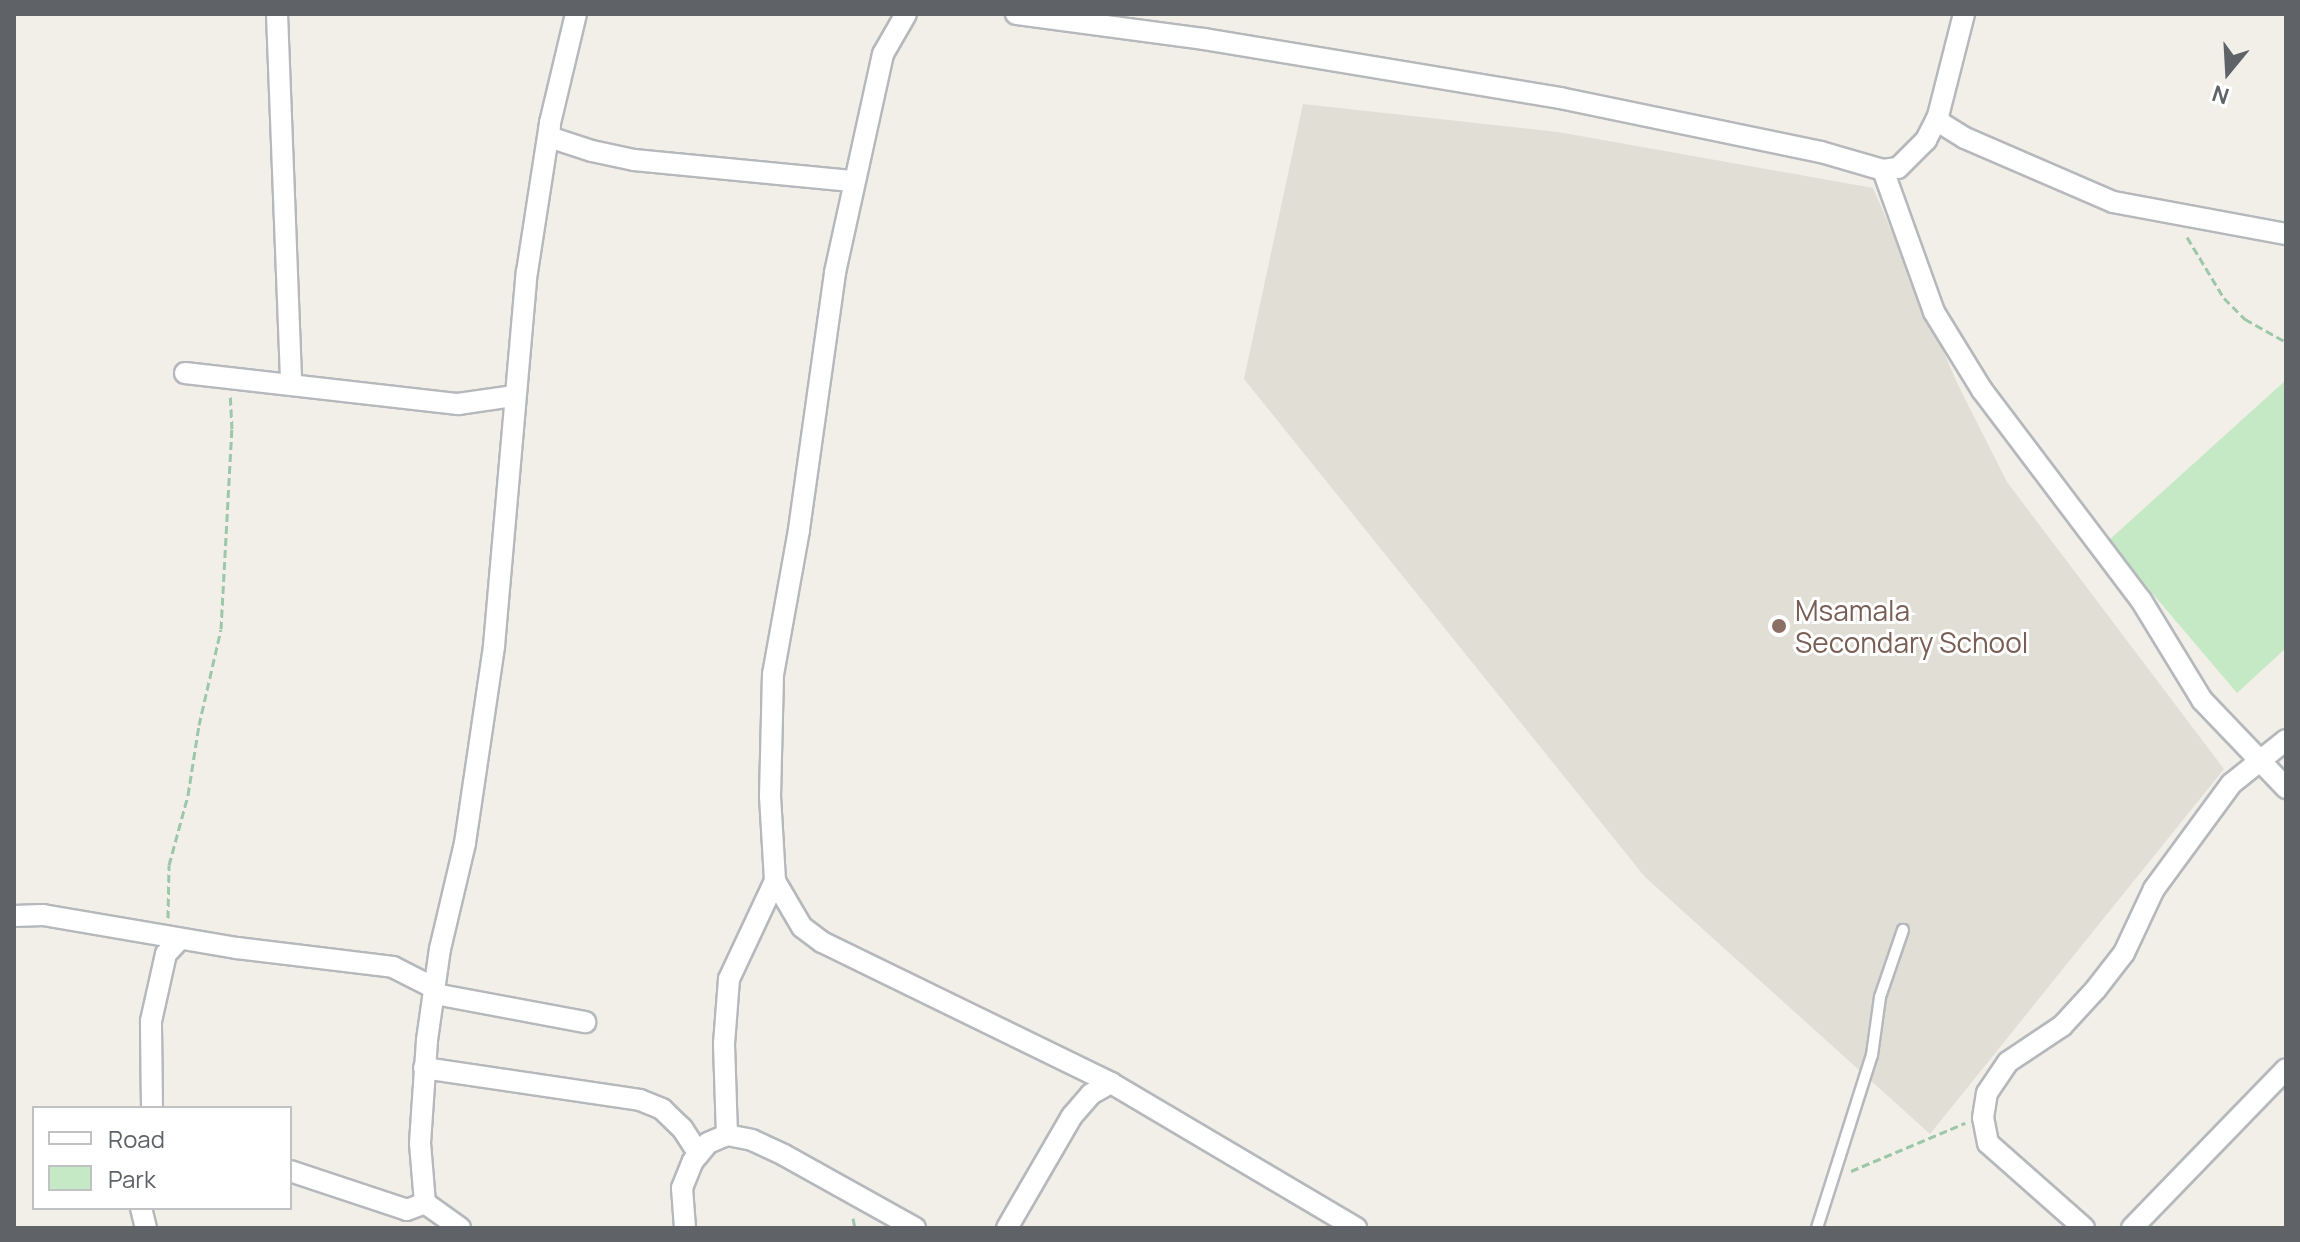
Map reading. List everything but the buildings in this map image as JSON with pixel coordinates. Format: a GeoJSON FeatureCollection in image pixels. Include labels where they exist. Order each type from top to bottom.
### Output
{"type":"FeatureCollection","features":[{"type":"Feature","properties":{"kind":"street"},"geometry":{"type":"LineString","coordinates":[[277,14],[291,383]]}},
{"type":"Feature","properties":{"kind":"street"},"geometry":{"type":"LineString","coordinates":[[411,1214],[434,991],[465,843],[494,646],[527,272],[550,123],[576,14]]}},
{"type":"Feature","properties":{"kind":"street"},"geometry":{"type":"LineString","coordinates":[[906,14],[883,54],[835,273],[799,530],[773,674],[770,796],[775,881],[802,927],[822,942],[1111,1083],[1356,1228]]}},
{"type":"Feature","properties":{"kind":"street"},"geometry":{"type":"LineString","coordinates":[[1016,14],[1204,39],[1560,98],[1821,152],[1883,170],[1898,168],[1912,157],[1936,120],[1964,14]]}},
{"type":"Feature","properties":{"kind":"street"},"geometry":{"type":"LineString","coordinates":[[1936,120],[1965,138],[2113,202],[2286,234]]}},
{"type":"Feature","properties":{"kind":"street"},"geometry":{"type":"LineString","coordinates":[[550,123],[549,137],[634,160],[854,181]]}},
{"type":"Feature","properties":{"kind":"street"},"geometry":{"type":"LineString","coordinates":[[1883,170],[1891,186],[1917,272],[1934,312],[1962,359],[2141,600],[2202,700],[2286,788]]}},
{"type":"Feature","properties":{"kind":"street"},"geometry":{"type":"LineString","coordinates":[[185,373],[458,404],[514,396]]}},
{"type":"Feature","properties":{"kind":"street"},"geometry":{"type":"LineString","coordinates":[[2084,1228],[1988,1143],[1983,1110],[1992,1082],[2001,1069],[2062,1026],[2113,968],[2124,953],[2154,889],[2231,784],[2286,740]]}},
{"type":"Feature","properties":{"kind":"street"},"geometry":{"type":"LineString","coordinates":[[727,1135],[724,1044],[729,979],[758,910],[775,881]]}},
{"type":"Feature","properties":{"kind":"street"},"geometry":{"type":"LineString","coordinates":[[14,916],[43,915],[174,938],[393,967],[434,991],[585,1022]]}},
{"type":"Feature","properties":{"kind":"street"},"geometry":{"type":"LineString","coordinates":[[152,1106],[151,1021],[166,954],[174,938]]}},
{"type":"Feature","properties":{"kind":"street"},"geometry":{"type":"LineString","coordinates":[[424,1068],[640,1100],[662,1109],[682,1128],[699,1154]]}},
{"type":"Feature","properties":{"kind":"street"},"geometry":{"type":"LineString","coordinates":[[2132,1228],[2286,1069]]}},
{"type":"Feature","properties":{"kind":"street"},"geometry":{"type":"LineString","coordinates":[[1007,1228],[1072,1116],[1091,1094],[1111,1083]]}},
{"type":"Feature","properties":{"kind":"street"},"geometry":{"type":"LineString","coordinates":[[685,1228],[682,1188],[708,1143],[727,1135],[752,1140],[784,1155],[915,1228]]}},
{"type":"Feature","properties":{"kind":"street"},"geometry":{"type":"LineString","coordinates":[[292,1172],[460,1228]]}},
{"type":"Feature","properties":{"kind":"lane"},"geometry":{"type":"LineString","coordinates":[[1817,1228],[1872,1055],[1884,979],[1903,930]]}},
{"type":"Feature","properties":{"kind":"path"},"geometry":{"type":"LineString","coordinates":[[2159,210],[2198,250],[2224,298],[2245,319],[2286,342]]}},
{"type":"Feature","properties":{"kind":"path"},"geometry":{"type":"LineString","coordinates":[[174,938],[169,865],[188,795],[199,725],[221,629],[232,429],[229,377]]}},
{"type":"Feature","properties":{"kind":"path"},"geometry":{"type":"LineString","coordinates":[[1836,1175],[1946,1134],[1983,1110]]}},
{"type":"Feature","properties":{"kind":"shaded area","name":"Msamala Secondary School"},"geometry":{"type":"Polygon","coordinates":[[[1303,104],[1558,132],[1873,188],[1957,383],[2007,482],[2224,769],[1930,1134],[1645,877],[1244,379],[1303,104]]]}},
{"type":"Feature","properties":{"kind":"green space"},"geometry":{"type":"Polygon","coordinates":[[[2286,380],[2286,648],[2237,693],[2108,541],[2286,380]]]}},
{"type":"Feature","properties":{"kind":"place","name":"Msamala Secondary School"},"geometry":{"type":"Point","coordinates":[1779,626]}}]}
